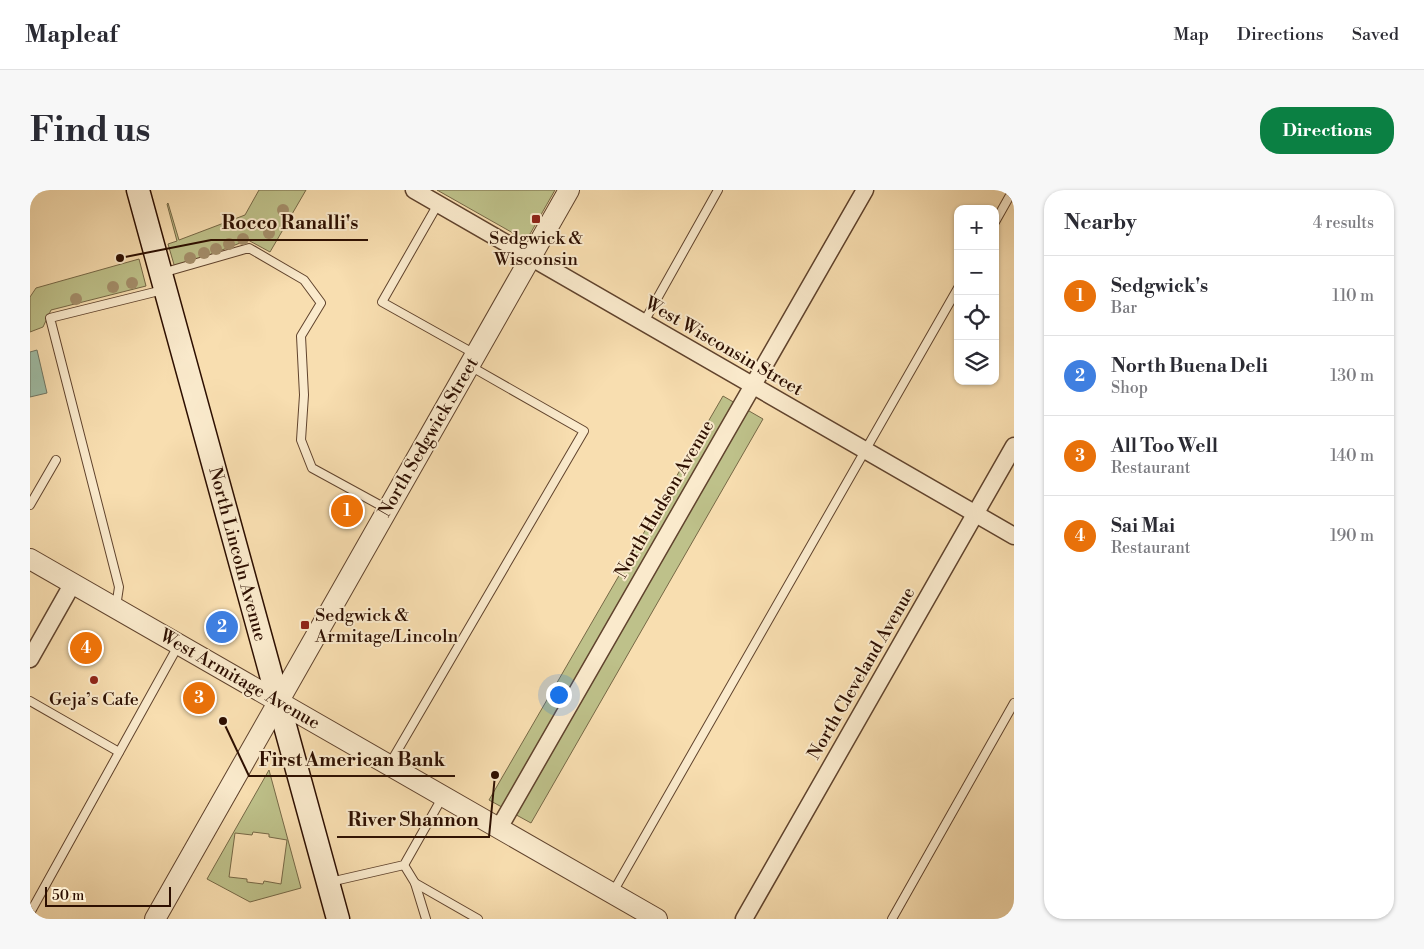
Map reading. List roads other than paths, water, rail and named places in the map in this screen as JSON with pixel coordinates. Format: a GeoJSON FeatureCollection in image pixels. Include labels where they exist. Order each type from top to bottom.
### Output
{"type":"FeatureCollection","features":[{"type":"Feature","properties":{"kind":"main road","name":"North Lincoln Avenue"},"geometry":{"type":"LineString","coordinates":[[138,190],[338,919]]}},
{"type":"Feature","properties":{"kind":"street","name":"West Wisconsin Street"},"geometry":{"type":"LineString","coordinates":[[414,190],[1014,536]]}},
{"type":"Feature","properties":{"kind":"street","name":"North Sedgwick Street"},"geometry":{"type":"LineString","coordinates":[[155,919],[569,190]]}},
{"type":"Feature","properties":{"kind":"street","name":"North Hudson Avenue"},"geometry":{"type":"LineString","coordinates":[[499,828],[865,190]]}},
{"type":"Feature","properties":{"kind":"street","name":"North Cleveland Avenue"},"geometry":{"type":"LineString","coordinates":[[744,919],[1014,446]]}},
{"type":"Feature","properties":{"kind":"street","name":"West Armitage Avenue"},"geometry":{"type":"LineString","coordinates":[[30,559],[657,919]]}},
{"type":"Feature","properties":{"kind":"street"},"geometry":{"type":"LineString","coordinates":[[30,660],[73,584]]}},
{"type":"Feature","properties":{"kind":"lane"},"geometry":{"type":"LineString","coordinates":[[644,322],[718,190]]}},
{"type":"Feature","properties":{"kind":"lane"},"geometry":{"type":"LineString","coordinates":[[999,215],[1013,190]]}},
{"type":"Feature","properties":{"kind":"lane"},"geometry":{"type":"LineString","coordinates":[[389,765],[584,431],[382,302],[438,204]]}},
{"type":"Feature","properties":{"kind":"lane"},"geometry":{"type":"LineString","coordinates":[[116,608],[119,587],[50,318],[162,281],[249,248],[304,280],[321,303],[301,336],[304,395],[301,440],[312,468],[387,509]]}},
{"type":"Feature","properties":{"kind":"lane"},"geometry":{"type":"LineString","coordinates":[[612,893],[954,295]]}},
{"type":"Feature","properties":{"kind":"lane"},"geometry":{"type":"LineString","coordinates":[[30,505],[56,460]]}},
{"type":"Feature","properties":{"kind":"lane"},"geometry":{"type":"LineString","coordinates":[[30,913],[179,644]]}},
{"type":"Feature","properties":{"kind":"lane"},"geometry":{"type":"LineString","coordinates":[[30,701],[119,752]]}},
{"type":"Feature","properties":{"kind":"lane"},"geometry":{"type":"LineString","coordinates":[[892,919],[1014,703]]}},
{"type":"Feature","properties":{"kind":"lane"},"geometry":{"type":"LineString","coordinates":[[328,883],[404,866],[443,796]]}},
{"type":"Feature","properties":{"kind":"lane"},"geometry":{"type":"LineString","coordinates":[[404,866],[415,883],[426,919]]}},
{"type":"Feature","properties":{"kind":"lane"},"geometry":{"type":"LineString","coordinates":[[415,883],[478,919]]}},
{"type":"Feature","properties":{"kind":"place","name":"Sedgwick & Wisconsin"},"geometry":{"type":"Point","coordinates":[536,219]}},
{"type":"Feature","properties":{"kind":"place","name":"Rocco Ranalli's"},"geometry":{"type":"Point","coordinates":[120,258]}},
{"type":"Feature","properties":{"kind":"place","name":"Sedgwick's"},"geometry":{"type":"Point","coordinates":[347,511]}},
{"type":"Feature","properties":{"kind":"place","name":"Sedgwick & Armitage/Lincoln"},"geometry":{"type":"Point","coordinates":[305,625]}},
{"type":"Feature","properties":{"kind":"place","name":"North Buena Deli"},"geometry":{"type":"Point","coordinates":[222,627]}},
{"type":"Feature","properties":{"kind":"place","name":"Sai Mai"},"geometry":{"type":"Point","coordinates":[86,648]}},
{"type":"Feature","properties":{"kind":"place","name":"Geja’s Cafe"},"geometry":{"type":"Point","coordinates":[94,680]}},
{"type":"Feature","properties":{"kind":"place","name":"All Too Well"},"geometry":{"type":"Point","coordinates":[199,698]}},
{"type":"Feature","properties":{"kind":"place","name":"First American Bank"},"geometry":{"type":"Point","coordinates":[223,721]}},
{"type":"Feature","properties":{"kind":"place","name":"River Shannon"},"geometry":{"type":"Point","coordinates":[495,775]}}]}
